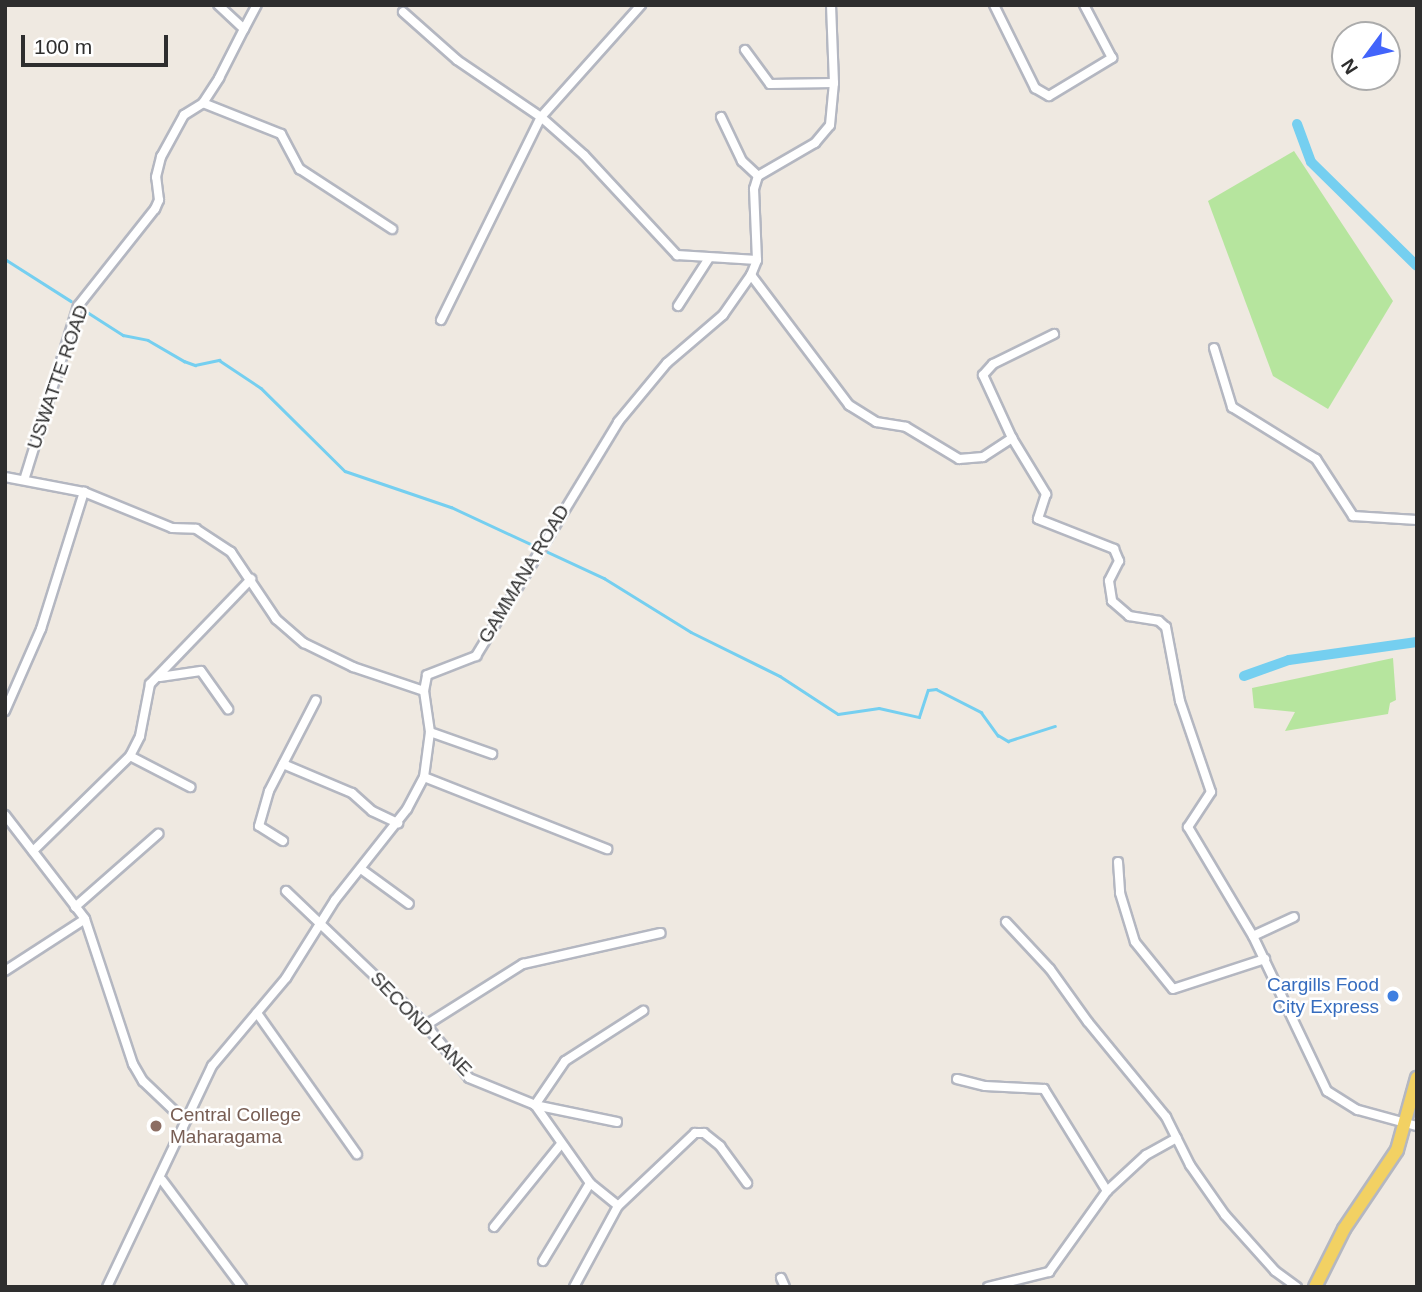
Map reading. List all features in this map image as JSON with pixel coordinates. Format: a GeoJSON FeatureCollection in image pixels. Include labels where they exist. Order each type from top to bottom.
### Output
{"type":"FeatureCollection","features":[{"type":"Feature","properties":{"kind":"main road"},"geometry":{"type":"LineString","coordinates":[[1315,1287],[1412,1125],[1417,1078]]}},
{"type":"Feature","properties":{"kind":"street"},"geometry":{"type":"LineString","coordinates":[[218,5],[244,29]]}},
{"type":"Feature","properties":{"kind":"street","name":"USWATTE ROAD"},"geometry":{"type":"LineString","coordinates":[[25,478],[78,306],[155,209],[159,200],[156,177],[161,157],[184,115],[203,103],[257,5]]}},
{"type":"Feature","properties":{"kind":"street"},"geometry":{"type":"LineString","coordinates":[[441,320],[541,117],[641,5]]}},
{"type":"Feature","properties":{"kind":"street"},"geometry":{"type":"LineString","coordinates":[[721,117],[742,161],[758,176],[815,143],[830,125],[834,83],[831,5]]}},
{"type":"Feature","properties":{"kind":"street"},"geometry":{"type":"LineString","coordinates":[[993,5],[1035,88],[1049,96],[1112,58],[1084,5]]}},
{"type":"Feature","properties":{"kind":"street"},"geometry":{"type":"LineString","coordinates":[[403,12],[457,60],[541,117],[584,155],[677,255],[757,260]]}},
{"type":"Feature","properties":{"kind":"street"},"geometry":{"type":"LineString","coordinates":[[745,50],[770,84],[834,83]]}},
{"type":"Feature","properties":{"kind":"street"},"geometry":{"type":"LineString","coordinates":[[203,103],[281,134],[300,169],[392,229]]}},
{"type":"Feature","properties":{"kind":"street","name":"GAMMANA ROAD"},"geometry":{"type":"LineString","coordinates":[[424,691],[428,675],[434,670],[468,663],[476,656],[537,550],[618,422],[667,363],[723,314],[751,275],[757,260],[754,189],[758,176]]}},
{"type":"Feature","properties":{"kind":"street"},"geometry":{"type":"LineString","coordinates":[[678,306],[709,258]]}},
{"type":"Feature","properties":{"kind":"street"},"geometry":{"type":"LineString","coordinates":[[751,275],[849,405],[876,422],[906,426],[959,459],[984,457],[1012,438]]}},
{"type":"Feature","properties":{"kind":"street"},"geometry":{"type":"LineString","coordinates":[[1054,334],[993,364],[983,376],[1012,438],[1046,494],[1040,522],[1114,549],[1119,561],[1109,582],[1112,601],[1129,616],[1159,621],[1166,627],[1180,701],[1211,792],[1188,827],[1254,936],[1327,1091],[1358,1110],[1412,1125]]}},
{"type":"Feature","properties":{"kind":"street"},"geometry":{"type":"LineString","coordinates":[[1214,348],[1232,407],[1316,459],[1353,516],[1417,520]]}},
{"type":"Feature","properties":{"kind":"street"},"geometry":{"type":"LineString","coordinates":[[5,477],[25,478],[84,492],[172,528],[196,529],[231,552],[276,618],[304,643],[353,667],[424,691],[430,732],[424,777],[398,823],[360,869],[257,1013],[212,1066],[184,1120],[162,1180],[107,1287]]}},
{"type":"Feature","properties":{"kind":"street"},"geometry":{"type":"LineString","coordinates":[[5,711],[41,629],[84,492]]}},
{"type":"Feature","properties":{"kind":"street"},"geometry":{"type":"LineString","coordinates":[[33,851],[130,756],[140,736],[150,684],[251,579]]}},
{"type":"Feature","properties":{"kind":"street"},"geometry":{"type":"LineString","coordinates":[[157,677],[201,671],[228,709]]}},
{"type":"Feature","properties":{"kind":"street"},"geometry":{"type":"LineString","coordinates":[[5,677],[18,678]]}},
{"type":"Feature","properties":{"kind":"street"},"geometry":{"type":"LineString","coordinates":[[283,841],[259,826],[284,764],[316,700]]}},
{"type":"Feature","properties":{"kind":"street"},"geometry":{"type":"LineString","coordinates":[[430,732],[492,754]]}},
{"type":"Feature","properties":{"kind":"street"},"geometry":{"type":"LineString","coordinates":[[130,756],[190,787]]}},
{"type":"Feature","properties":{"kind":"street"},"geometry":{"type":"LineString","coordinates":[[284,764],[352,793],[372,811],[398,823]]}},
{"type":"Feature","properties":{"kind":"street"},"geometry":{"type":"LineString","coordinates":[[424,777],[607,849]]}},
{"type":"Feature","properties":{"kind":"street"},"geometry":{"type":"LineString","coordinates":[[5,815],[85,919],[133,1064],[143,1081],[184,1120]]}},
{"type":"Feature","properties":{"kind":"street"},"geometry":{"type":"LineString","coordinates":[[75,906],[158,834]]}},
{"type":"Feature","properties":{"kind":"street"},"geometry":{"type":"LineString","coordinates":[[1118,862],[1120,893],[1135,942],[1173,989],[1265,959]]}},
{"type":"Feature","properties":{"kind":"street"},"geometry":{"type":"LineString","coordinates":[[360,869],[409,904]]}},
{"type":"Feature","properties":{"kind":"street","name":"SECOND LANE"},"geometry":{"type":"LineString","coordinates":[[286,891],[426,1024],[470,1078],[536,1105],[617,1122]]}},
{"type":"Feature","properties":{"kind":"street"},"geometry":{"type":"LineString","coordinates":[[1254,936],[1294,917]]}},
{"type":"Feature","properties":{"kind":"street"},"geometry":{"type":"LineString","coordinates":[[5,971],[85,919]]}},
{"type":"Feature","properties":{"kind":"street"},"geometry":{"type":"LineString","coordinates":[[1006,922],[1051,969],[1087,1022],[1166,1117],[1225,1215],[1275,1271],[1297,1287]]}},
{"type":"Feature","properties":{"kind":"street"},"geometry":{"type":"LineString","coordinates":[[426,1024],[523,964],[661,933]]}},
{"type":"Feature","properties":{"kind":"street"},"geometry":{"type":"LineString","coordinates":[[618,1206],[590,1184],[536,1105],[574,1053],[643,1011]]}},
{"type":"Feature","properties":{"kind":"street"},"geometry":{"type":"LineString","coordinates":[[257,1013],[357,1154]]}},
{"type":"Feature","properties":{"kind":"street"},"geometry":{"type":"LineString","coordinates":[[957,1079],[985,1086],[1044,1089],[1107,1191]]}},
{"type":"Feature","properties":{"kind":"street"},"geometry":{"type":"LineString","coordinates":[[573,1287],[618,1206],[695,1133],[704,1133],[720,1146],[747,1184]]}},
{"type":"Feature","properties":{"kind":"street"},"geometry":{"type":"LineString","coordinates":[[988,1287],[1049,1272],[1107,1191],[1146,1155],[1177,1138]]}},
{"type":"Feature","properties":{"kind":"street"},"geometry":{"type":"LineString","coordinates":[[494,1227],[561,1144]]}},
{"type":"Feature","properties":{"kind":"street"},"geometry":{"type":"LineString","coordinates":[[162,1180],[242,1287]]}},
{"type":"Feature","properties":{"kind":"street"},"geometry":{"type":"LineString","coordinates":[[543,1261],[590,1184]]}},
{"type":"Feature","properties":{"kind":"street"},"geometry":{"type":"LineString","coordinates":[[780,1278],[785,1287]]}},
{"type":"Feature","properties":{"kind":"green space"},"geometry":{"type":"Polygon","coordinates":[[[1294,151],[1393,301],[1328,409],[1273,376],[1208,201],[1294,151]]]}},
{"type":"Feature","properties":{"kind":"green space"},"geometry":{"type":"Polygon","coordinates":[[[1393,658],[1396,700],[1390,703],[1388,714],[1285,731],[1295,712],[1254,708],[1252,688],[1393,658]]]}},
{"type":"Feature","properties":{"kind":"waterway"},"geometry":{"type":"LineString","coordinates":[[1297,124],[1311,162],[1417,266]]}},
{"type":"Feature","properties":{"kind":"waterway"},"geometry":{"type":"LineString","coordinates":[[5,259],[71,301]]}},
{"type":"Feature","properties":{"kind":"waterway"},"geometry":{"type":"LineString","coordinates":[[81,308],[123,335],[148,340],[184,361],[195,365],[219,360],[261,388],[345,471],[451,507],[604,578],[691,632],[780,676],[838,714],[879,708],[919,717],[928,690],[936,689],[981,712],[998,735],[1008,741],[1055,726]]}},
{"type":"Feature","properties":{"kind":"waterway"},"geometry":{"type":"LineString","coordinates":[[1244,676],[1289,660],[1417,642]]}},
{"type":"Feature","properties":{"kind":"place","name":"Cargills Food City Express"},"geometry":{"type":"Point","coordinates":[1393,996]}},
{"type":"Feature","properties":{"kind":"place","name":"Central College Maharagama"},"geometry":{"type":"Point","coordinates":[156,1126]}}]}
